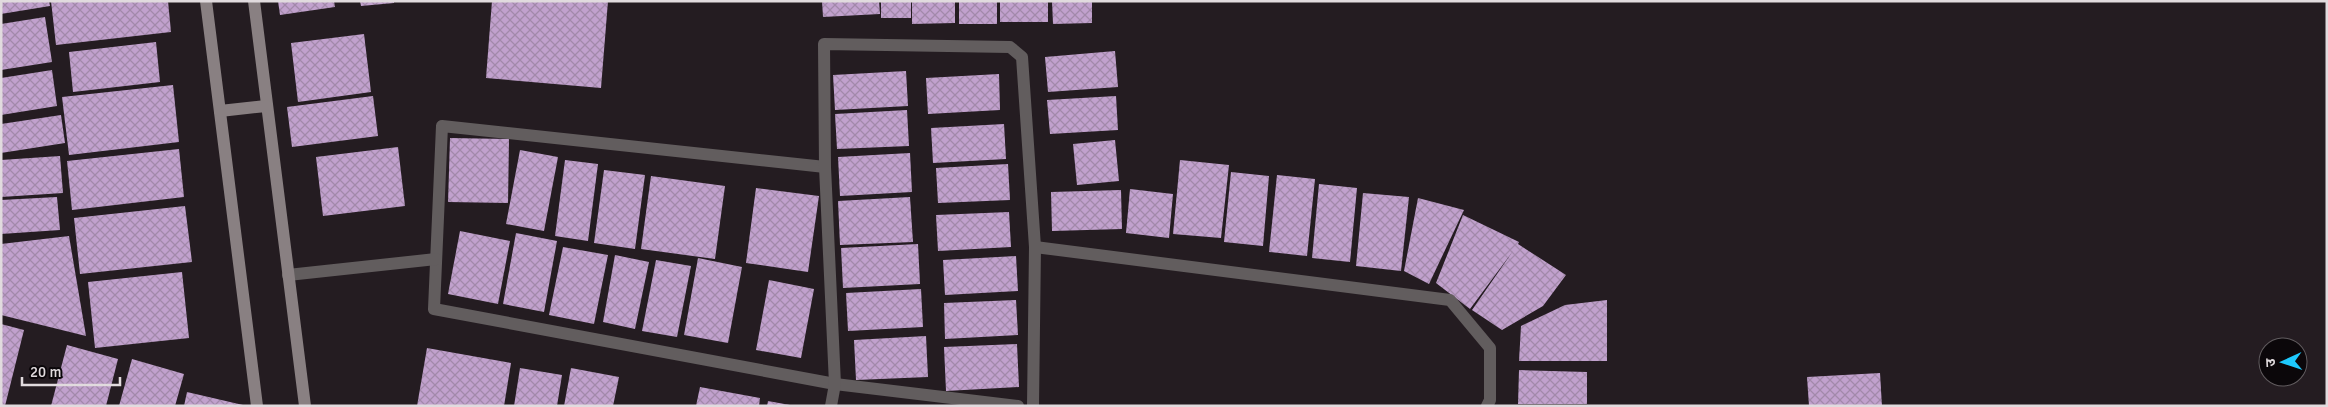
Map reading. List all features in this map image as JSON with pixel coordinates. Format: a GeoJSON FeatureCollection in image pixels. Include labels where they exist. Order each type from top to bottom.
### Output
{"type":"FeatureCollection","features":[{"type":"Feature","properties":{"kind":"main road"},"geometry":{"type":"LineString","coordinates":[[206,1],[257,406]]}},
{"type":"Feature","properties":{"kind":"main road"},"geometry":{"type":"LineString","coordinates":[[254,1],[305,406]]}},
{"type":"Feature","properties":{"kind":"main road"},"geometry":{"type":"LineString","coordinates":[[220,111],[266,106]]}},
{"type":"Feature","properties":{"kind":"street"},"geometry":{"type":"LineString","coordinates":[[831,406],[835,384],[825,167],[824,44],[1010,47],[1022,57],[1035,247],[1033,406]]}},
{"type":"Feature","properties":{"kind":"street"},"geometry":{"type":"LineString","coordinates":[[825,167],[442,126],[434,309],[835,384],[1018,406]]}},
{"type":"Feature","properties":{"kind":"street"},"geometry":{"type":"LineString","coordinates":[[1035,247],[1450,300],[1490,348],[1490,400],[1487,406]]}},
{"type":"Feature","properties":{"kind":"street"},"geometry":{"type":"LineString","coordinates":[[288,275],[436,259]]}},
{"type":"Feature","properties":{"kind":"building"},"geometry":{"type":"Polygon","coordinates":[[[1,1],[49,1],[50,6],[1,14],[1,1]]]}},
{"type":"Feature","properties":{"kind":"building"},"geometry":{"type":"Polygon","coordinates":[[[51,1],[168,1],[171,32],[56,45],[51,1]]]}},
{"type":"Feature","properties":{"kind":"building"},"geometry":{"type":"Polygon","coordinates":[[[278,1],[334,1],[335,7],[280,15],[278,1]]]}},
{"type":"Feature","properties":{"kind":"building"},"geometry":{"type":"Polygon","coordinates":[[[360,1],[394,1],[394,3],[361,6],[360,1]]]}},
{"type":"Feature","properties":{"kind":"building"},"geometry":{"type":"Polygon","coordinates":[[[492,1],[608,1],[601,88],[486,78],[492,1]]]}},
{"type":"Feature","properties":{"kind":"building"},"geometry":{"type":"Polygon","coordinates":[[[822,1],[879,1],[880,14],[823,17],[822,1]]]}},
{"type":"Feature","properties":{"kind":"building"},"geometry":{"type":"Polygon","coordinates":[[[881,1],[911,1],[911,18],[881,18],[881,1]]]}},
{"type":"Feature","properties":{"kind":"building"},"geometry":{"type":"Polygon","coordinates":[[[912,1],[955,1],[955,23],[912,24],[912,1]]]}},
{"type":"Feature","properties":{"kind":"building"},"geometry":{"type":"Polygon","coordinates":[[[959,1],[997,1],[997,24],[959,24],[959,1]]]}},
{"type":"Feature","properties":{"kind":"building"},"geometry":{"type":"Polygon","coordinates":[[[1000,1],[1048,1],[1048,22],[1000,22],[1000,1]]]}},
{"type":"Feature","properties":{"kind":"building"},"geometry":{"type":"Polygon","coordinates":[[[1052,1],[1092,1],[1092,23],[1053,24],[1052,1]]]}},
{"type":"Feature","properties":{"kind":"building"},"geometry":{"type":"Polygon","coordinates":[[[45,17],[52,62],[1,70],[1,24],[45,17]]]}},
{"type":"Feature","properties":{"kind":"building"},"geometry":{"type":"Polygon","coordinates":[[[364,34],[371,92],[298,102],[291,43],[364,34]]]}},
{"type":"Feature","properties":{"kind":"building"},"geometry":{"type":"Polygon","coordinates":[[[156,42],[160,82],[73,92],[69,52],[156,42]]]}},
{"type":"Feature","properties":{"kind":"building"},"geometry":{"type":"Polygon","coordinates":[[[1115,51],[1118,87],[1048,92],[1045,57],[1115,51]]]}},
{"type":"Feature","properties":{"kind":"building"},"geometry":{"type":"Polygon","coordinates":[[[52,70],[57,106],[1,115],[1,78],[52,70]]]}},
{"type":"Feature","properties":{"kind":"building"},"geometry":{"type":"Polygon","coordinates":[[[906,71],[908,106],[835,110],[833,75],[906,71]]]}},
{"type":"Feature","properties":{"kind":"building"},"geometry":{"type":"Polygon","coordinates":[[[999,74],[1000,110],[928,114],[926,78],[999,74]]]}},
{"type":"Feature","properties":{"kind":"building"},"geometry":{"type":"Polygon","coordinates":[[[173,85],[179,142],[69,155],[62,97],[173,85]]]}},
{"type":"Feature","properties":{"kind":"building"},"geometry":{"type":"Polygon","coordinates":[[[373,96],[378,136],[292,147],[287,107],[373,96]]]}},
{"type":"Feature","properties":{"kind":"building"},"geometry":{"type":"Polygon","coordinates":[[[1116,96],[1118,130],[1050,134],[1047,100],[1116,96]]]}},
{"type":"Feature","properties":{"kind":"building"},"geometry":{"type":"Polygon","coordinates":[[[907,110],[909,146],[837,149],[835,114],[907,110]]]}},
{"type":"Feature","properties":{"kind":"building"},"geometry":{"type":"Polygon","coordinates":[[[61,115],[65,143],[1,153],[1,124],[61,115]]]}},
{"type":"Feature","properties":{"kind":"building"},"geometry":{"type":"Polygon","coordinates":[[[1004,124],[1006,159],[933,163],[931,128],[1004,124]]]}},
{"type":"Feature","properties":{"kind":"building"},"geometry":{"type":"Polygon","coordinates":[[[450,138],[509,139],[508,203],[448,202],[450,138]]]}},
{"type":"Feature","properties":{"kind":"building"},"geometry":{"type":"Polygon","coordinates":[[[1115,140],[1119,181],[1077,185],[1073,144],[1115,140]]]}},
{"type":"Feature","properties":{"kind":"building"},"geometry":{"type":"Polygon","coordinates":[[[398,147],[405,206],[323,216],[316,157],[398,147]]]}},
{"type":"Feature","properties":{"kind":"building"},"geometry":{"type":"Polygon","coordinates":[[[179,149],[184,197],[72,210],[67,161],[179,149]]]}},
{"type":"Feature","properties":{"kind":"building"},"geometry":{"type":"Polygon","coordinates":[[[520,150],[558,157],[544,231],[506,224],[520,150]]]}},
{"type":"Feature","properties":{"kind":"building"},"geometry":{"type":"Polygon","coordinates":[[[910,153],[912,192],[840,196],[838,157],[910,153]]]}},
{"type":"Feature","properties":{"kind":"building"},"geometry":{"type":"Polygon","coordinates":[[[60,156],[63,193],[1,197],[1,160],[60,156]]]}},
{"type":"Feature","properties":{"kind":"building"},"geometry":{"type":"Polygon","coordinates":[[[565,160],[598,164],[588,241],[555,236],[565,160]]]}},
{"type":"Feature","properties":{"kind":"building"},"geometry":{"type":"Polygon","coordinates":[[[1180,160],[1229,165],[1221,238],[1173,234],[1180,160]]]}},
{"type":"Feature","properties":{"kind":"building"},"geometry":{"type":"Polygon","coordinates":[[[1008,164],[1010,200],[938,203],[936,168],[1008,164]]]}},
{"type":"Feature","properties":{"kind":"building"},"geometry":{"type":"Polygon","coordinates":[[[604,170],[645,175],[635,249],[594,243],[604,170]]]}},
{"type":"Feature","properties":{"kind":"building"},"geometry":{"type":"Polygon","coordinates":[[[1231,172],[1269,176],[1263,246],[1224,242],[1231,172]]]}},
{"type":"Feature","properties":{"kind":"building"},"geometry":{"type":"Polygon","coordinates":[[[1277,175],[1315,179],[1307,256],[1269,252],[1277,175]]]}},
{"type":"Feature","properties":{"kind":"building"},"geometry":{"type":"Polygon","coordinates":[[[651,176],[725,186],[715,259],[641,249],[651,176]]]}},
{"type":"Feature","properties":{"kind":"building"},"geometry":{"type":"Polygon","coordinates":[[[1319,184],[1357,188],[1350,262],[1312,258],[1319,184]]]}},
{"type":"Feature","properties":{"kind":"building"},"geometry":{"type":"Polygon","coordinates":[[[756,188],[819,196],[808,272],[746,263],[756,188]]]}},
{"type":"Feature","properties":{"kind":"building"},"geometry":{"type":"Polygon","coordinates":[[[1130,189],[1173,194],[1169,238],[1126,233],[1130,189]]]}},
{"type":"Feature","properties":{"kind":"building"},"geometry":{"type":"Polygon","coordinates":[[[1121,190],[1122,229],[1052,231],[1051,192],[1121,190]]]}},
{"type":"Feature","properties":{"kind":"building"},"geometry":{"type":"Polygon","coordinates":[[[1363,193],[1409,197],[1401,271],[1356,266],[1363,193]]]}},
{"type":"Feature","properties":{"kind":"building"},"geometry":{"type":"Polygon","coordinates":[[[57,197],[60,230],[1,234],[1,200],[57,197]]]}},
{"type":"Feature","properties":{"kind":"building"},"geometry":{"type":"Polygon","coordinates":[[[910,197],[913,242],[840,245],[838,201],[910,197]]]}},
{"type":"Feature","properties":{"kind":"building"},"geometry":{"type":"Polygon","coordinates":[[[1418,198],[1464,210],[1429,284],[1404,271],[1418,198]]]}},
{"type":"Feature","properties":{"kind":"building"},"geometry":{"type":"Polygon","coordinates":[[[185,206],[192,262],[80,274],[74,218],[185,206]]]}},
{"type":"Feature","properties":{"kind":"building"},"geometry":{"type":"Polygon","coordinates":[[[1009,212],[1011,247],[938,251],[936,215],[1009,212]]]}},
{"type":"Feature","properties":{"kind":"building"},"geometry":{"type":"Polygon","coordinates":[[[1463,215],[1519,242],[1518,244],[1566,275],[1543,306],[1502,330],[1472,310],[1513,251],[1470,309],[1436,283],[1463,215]]]}},
{"type":"Feature","properties":{"kind":"building"},"geometry":{"type":"Polygon","coordinates":[[[460,231],[510,241],[498,304],[448,294],[460,231]]]}},
{"type":"Feature","properties":{"kind":"building"},"geometry":{"type":"Polygon","coordinates":[[[516,233],[557,241],[544,312],[503,304],[516,233]]]}},
{"type":"Feature","properties":{"kind":"building"},"geometry":{"type":"Polygon","coordinates":[[[69,236],[86,336],[1,315],[1,244],[69,236]]]}},
{"type":"Feature","properties":{"kind":"building"},"geometry":{"type":"Polygon","coordinates":[[[918,244],[920,284],[843,288],[841,248],[918,244]]]}},
{"type":"Feature","properties":{"kind":"building"},"geometry":{"type":"Polygon","coordinates":[[[563,247],[608,255],[594,324],[549,315],[563,247]]]}},
{"type":"Feature","properties":{"kind":"building"},"geometry":{"type":"Polygon","coordinates":[[[615,255],[649,262],[635,329],[603,322],[615,255]]]}},
{"type":"Feature","properties":{"kind":"building"},"geometry":{"type":"Polygon","coordinates":[[[1016,256],[1018,291],[945,295],[943,260],[1016,256]]]}},
{"type":"Feature","properties":{"kind":"building"},"geometry":{"type":"Polygon","coordinates":[[[698,258],[742,267],[728,343],[684,335],[698,258]]]}},
{"type":"Feature","properties":{"kind":"building"},"geometry":{"type":"Polygon","coordinates":[[[656,260],[691,266],[677,337],[642,331],[656,260]]]}},
{"type":"Feature","properties":{"kind":"building"},"geometry":{"type":"Polygon","coordinates":[[[182,272],[189,338],[95,348],[88,282],[182,272]]]}},
{"type":"Feature","properties":{"kind":"building"},"geometry":{"type":"Polygon","coordinates":[[[769,280],[814,289],[801,358],[756,350],[769,280]]]}},
{"type":"Feature","properties":{"kind":"building"},"geometry":{"type":"Polygon","coordinates":[[[921,289],[923,327],[848,331],[846,293],[921,289]]]}},
{"type":"Feature","properties":{"kind":"building"},"geometry":{"type":"Polygon","coordinates":[[[1016,300],[1018,335],[945,339],[944,303],[1016,300]]]}},
{"type":"Feature","properties":{"kind":"building"},"geometry":{"type":"Polygon","coordinates":[[[1607,300],[1607,361],[1519,361],[1521,326],[1565,305],[1607,300]]]}},
{"type":"Feature","properties":{"kind":"building"},"geometry":{"type":"Polygon","coordinates":[[[1,324],[24,330],[5,406],[1,406],[1,324]]]}},
{"type":"Feature","properties":{"kind":"building"},"geometry":{"type":"Polygon","coordinates":[[[926,336],[928,377],[856,380],[854,340],[926,336]]]}},
{"type":"Feature","properties":{"kind":"building"},"geometry":{"type":"Polygon","coordinates":[[[1017,344],[1019,387],[946,391],[944,347],[1017,344]]]}},
{"type":"Feature","properties":{"kind":"building"},"geometry":{"type":"Polygon","coordinates":[[[67,345],[118,359],[106,406],[51,406],[67,345]]]}},
{"type":"Feature","properties":{"kind":"building"},"geometry":{"type":"Polygon","coordinates":[[[427,348],[511,363],[504,406],[417,406],[427,348]]]}},
{"type":"Feature","properties":{"kind":"building"},"geometry":{"type":"Polygon","coordinates":[[[132,359],[184,374],[175,406],[119,406],[132,359]]]}},
{"type":"Feature","properties":{"kind":"building"},"geometry":{"type":"Polygon","coordinates":[[[520,368],[562,375],[557,406],[514,406],[520,368]]]}},
{"type":"Feature","properties":{"kind":"building"},"geometry":{"type":"Polygon","coordinates":[[[571,368],[619,377],[613,406],[564,406],[571,368]]]}},
{"type":"Feature","properties":{"kind":"building"},"geometry":{"type":"Polygon","coordinates":[[[1519,370],[1587,372],[1587,404],[1518,404],[1519,370]]]}},
{"type":"Feature","properties":{"kind":"building"},"geometry":{"type":"Polygon","coordinates":[[[1880,373],[1882,406],[1809,406],[1807,377],[1880,373]]]}},
{"type":"Feature","properties":{"kind":"building"},"geometry":{"type":"Polygon","coordinates":[[[700,387],[760,398],[759,406],[696,406],[700,387]]]}},
{"type":"Feature","properties":{"kind":"building"},"geometry":{"type":"Polygon","coordinates":[[[187,392],[243,405],[243,406],[184,406],[187,392]]]}},
{"type":"Feature","properties":{"kind":"building"},"geometry":{"type":"Polygon","coordinates":[[[768,401],[790,405],[790,406],[767,406],[768,401]]]}}]}
